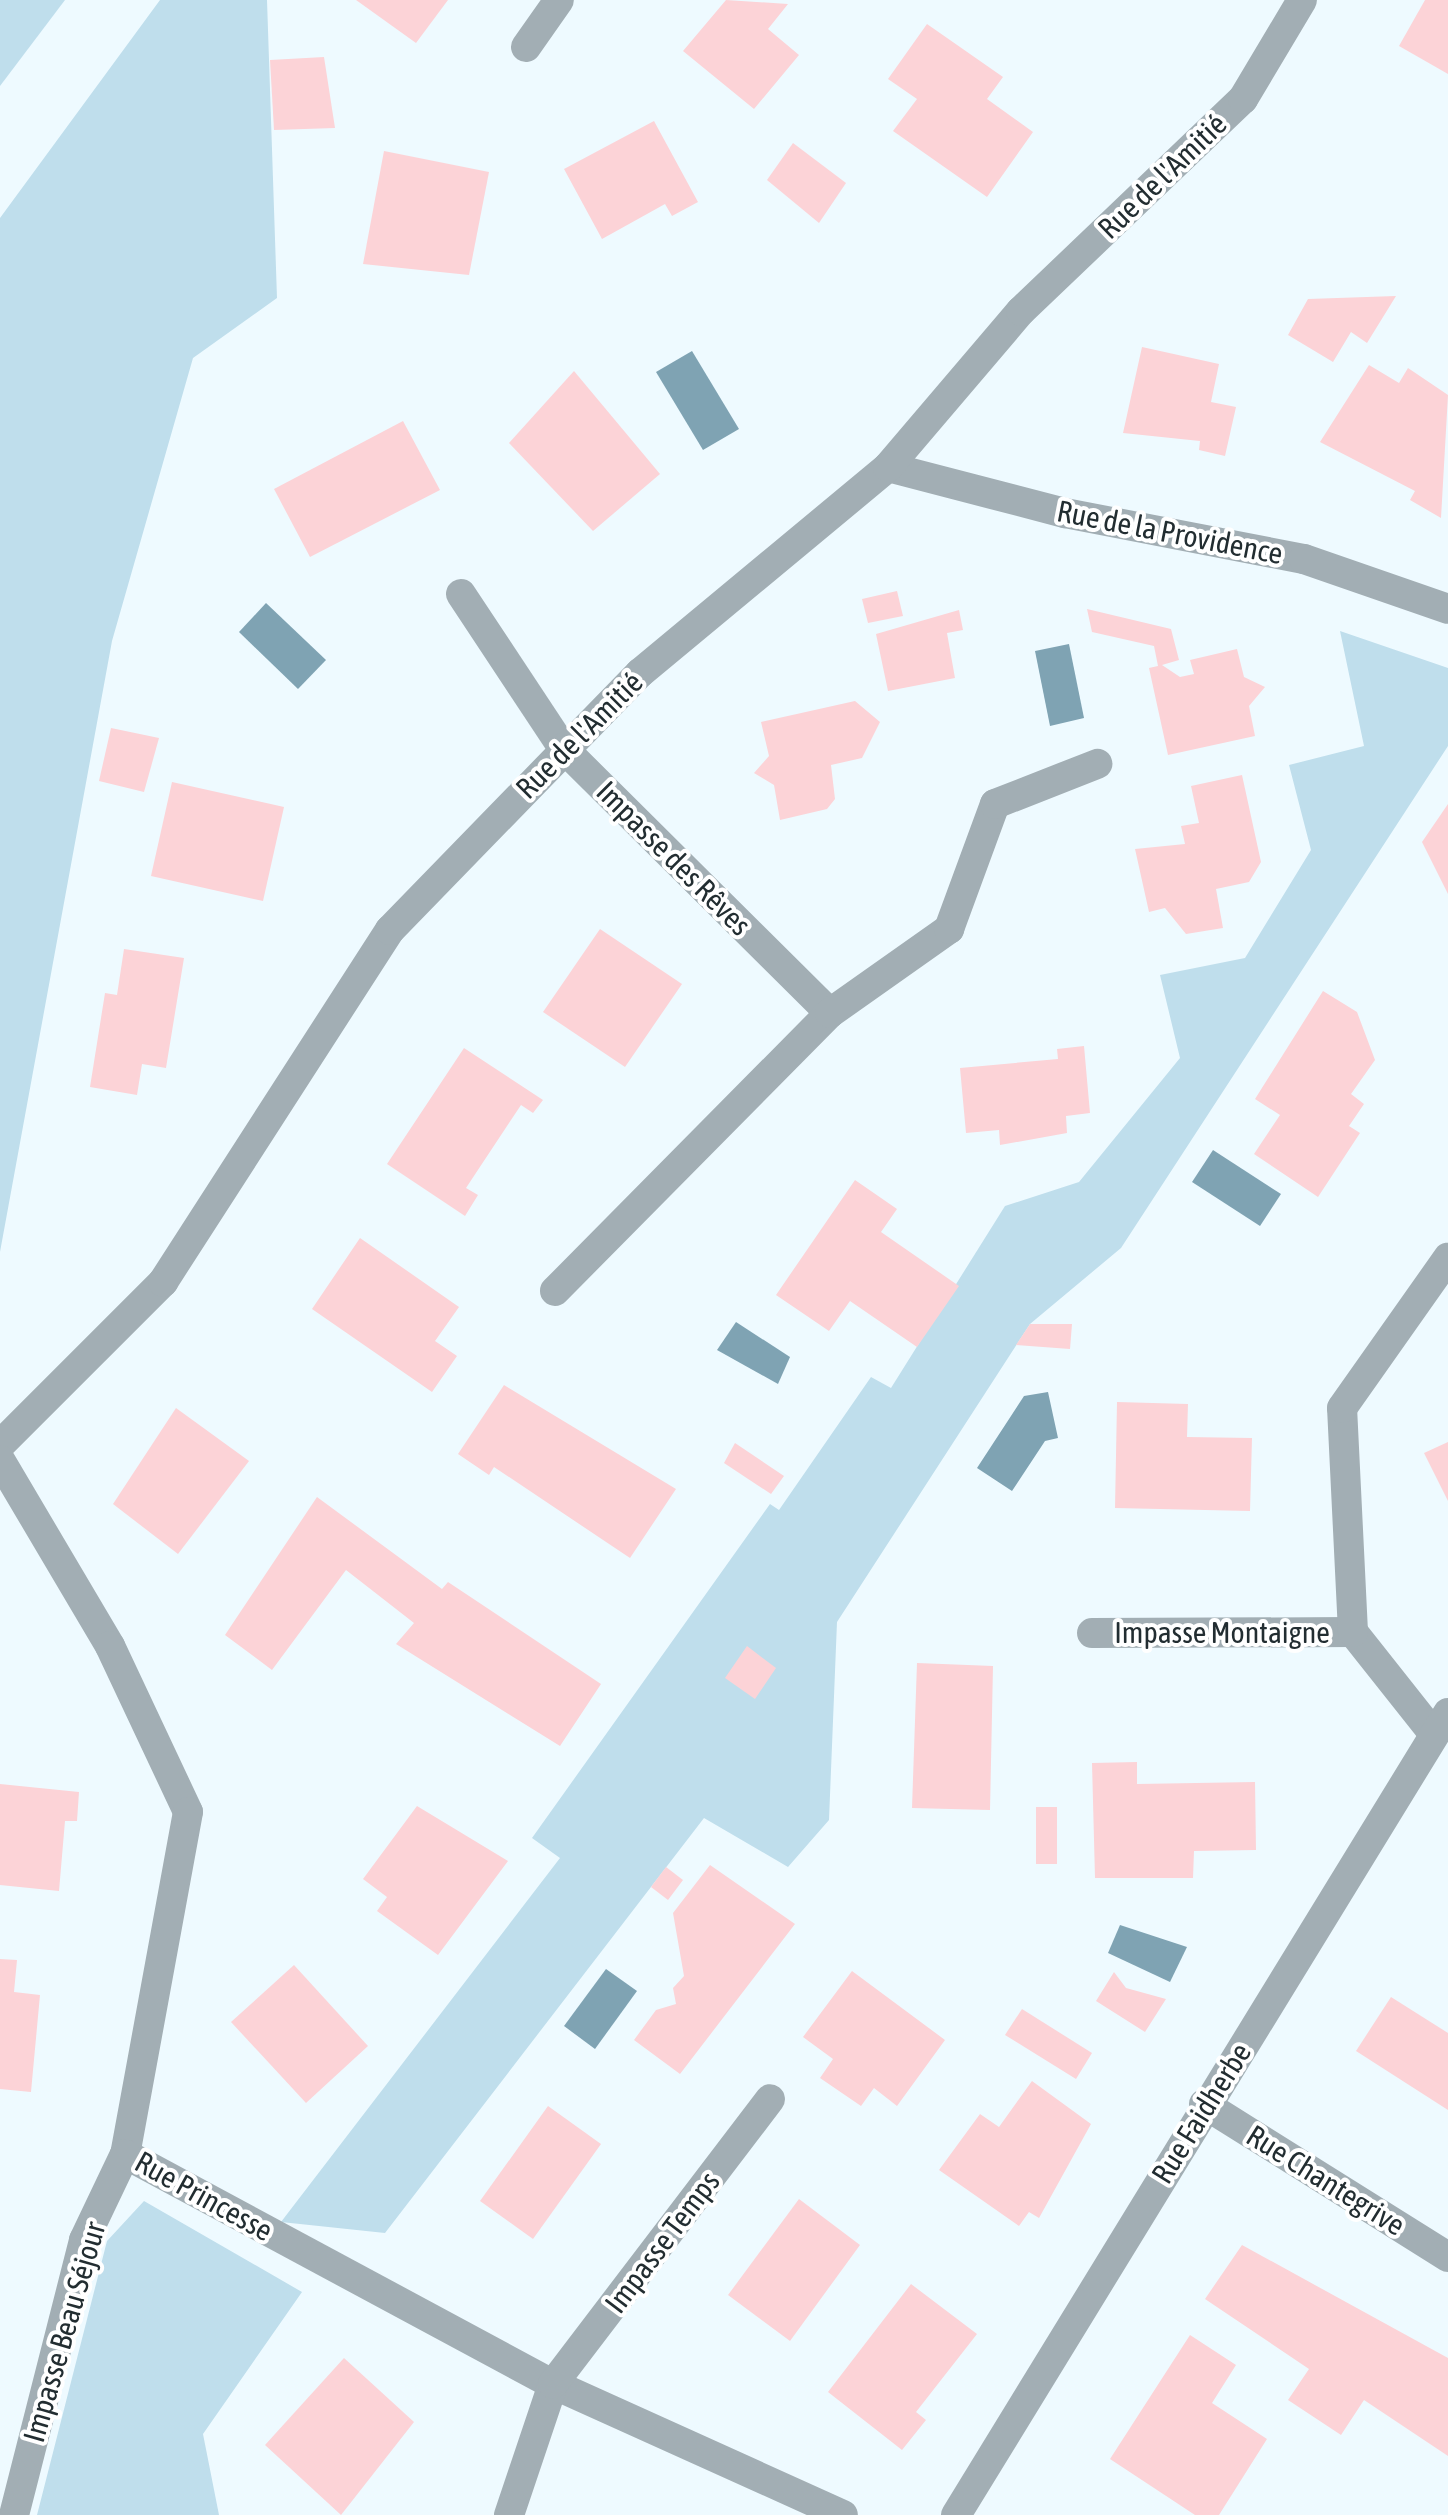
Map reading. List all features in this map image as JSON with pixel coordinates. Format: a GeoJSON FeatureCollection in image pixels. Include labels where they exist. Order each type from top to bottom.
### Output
{"type":"FeatureCollection","features":[{"type":"Feature","properties":{"kind":"street"},"geometry":{"type":"LineString","coordinates":[[526,47],[558,0]]}},
{"type":"Feature","properties":{"kind":"street","name":"Rue de l'Amitié"},"geometry":{"type":"LineString","coordinates":[[0,1446],[163,1282],[390,930],[563,748],[888,467],[1021,311],[1243,99],[1302,0]]}},
{"type":"Feature","properties":{"kind":"street","name":"Rue de la Providence"},"geometry":{"type":"LineString","coordinates":[[888,467],[1304,559],[1448,608]]}},
{"type":"Feature","properties":{"kind":"street","name":"Impasse des Rêves"},"geometry":{"type":"LineString","coordinates":[[461,594],[563,748],[830,1014]]}},
{"type":"Feature","properties":{"kind":"street"},"geometry":{"type":"LineString","coordinates":[[555,1290],[830,1014],[949,929],[995,804],[1097,764]]}},
{"type":"Feature","properties":{"kind":"street","name":"Impasse Montaigne"},"geometry":{"type":"LineString","coordinates":[[1440,1723],[1353,1632],[1342,1408],[1448,1258]]}},
{"type":"Feature","properties":{"kind":"street","name":"Rue Princesse"},"geometry":{"type":"LineString","coordinates":[[0,1460],[110,1646],[188,1812],[125,2154],[553,2384],[843,2515]]}},
{"type":"Feature","properties":{"kind":"street","name":"Impasse Montaigne"},"geometry":{"type":"LineString","coordinates":[[1092,1633],[1353,1632]]}},
{"type":"Feature","properties":{"kind":"street","name":"Rue Faidherbe"},"geometry":{"type":"LineString","coordinates":[[956,2515],[1204,2104],[1335,1910],[1440,1723]]}},
{"type":"Feature","properties":{"kind":"street","name":"Impasse Temps"},"geometry":{"type":"LineString","coordinates":[[508,2515],[553,2384],[770,2099]]}},
{"type":"Feature","properties":{"kind":"street","name":"Rue Chantegrive"},"geometry":{"type":"LineString","coordinates":[[1204,2104],[1448,2257]]}},
{"type":"Feature","properties":{"kind":"street","name":"Impasse Beau Séjour"},"geometry":{"type":"LineString","coordinates":[[14,2515],[84,2240],[125,2154]]}},
{"type":"Feature","properties":{"kind":"shaded area"},"geometry":{"type":"Polygon","coordinates":[[[0,0],[65,0],[0,86],[0,0]]]}},
{"type":"Feature","properties":{"kind":"shaded area"},"geometry":{"type":"Polygon","coordinates":[[[160,0],[267,0],[277,298],[193,358],[112,641],[0,1252],[0,218],[160,0]]]}},
{"type":"Feature","properties":{"kind":"shaded area"},"geometry":{"type":"Polygon","coordinates":[[[692,351],[739,429],[703,450],[656,372],[692,351]]]}},
{"type":"Feature","properties":{"kind":"shaded area"},"geometry":{"type":"Polygon","coordinates":[[[266,603],[326,660],[298,689],[239,632],[266,603]]]}},
{"type":"Feature","properties":{"kind":"shaded area"},"geometry":{"type":"Polygon","coordinates":[[[1340,631],[1448,668],[1448,746],[1121,1248],[1030,1324],[837,1622],[829,1820],[788,1867],[704,1818],[385,2233],[281,2222],[560,1858],[532,1838],[770,1504],[779,1510],[871,1377],[891,1388],[1005,1206],[1079,1182],[1180,1058],[1160,975],[1245,958],[1311,850],[1289,765],[1364,746],[1340,631]]]}},
{"type":"Feature","properties":{"kind":"shaded area"},"geometry":{"type":"Polygon","coordinates":[[[1069,644],[1084,718],[1050,726],[1035,651],[1069,644]]]}},
{"type":"Feature","properties":{"kind":"shaded area"},"geometry":{"type":"Polygon","coordinates":[[[1213,1150],[1281,1194],[1260,1226],[1192,1182],[1213,1150]]]}},
{"type":"Feature","properties":{"kind":"shaded area"},"geometry":{"type":"Polygon","coordinates":[[[736,1322],[790,1357],[778,1384],[717,1350],[736,1322]]]}},
{"type":"Feature","properties":{"kind":"shaded area"},"geometry":{"type":"Polygon","coordinates":[[[1048,1392],[1058,1438],[1045,1441],[1012,1491],[977,1468],[1024,1396],[1048,1392]]]}},
{"type":"Feature","properties":{"kind":"shaded area"},"geometry":{"type":"Polygon","coordinates":[[[1120,1925],[1187,1947],[1170,1982],[1108,1953],[1120,1925]]]}},
{"type":"Feature","properties":{"kind":"shaded area"},"geometry":{"type":"Polygon","coordinates":[[[606,1969],[637,1991],[595,2049],[564,2026],[606,1969]]]}},
{"type":"Feature","properties":{"kind":"shaded area"},"geometry":{"type":"Polygon","coordinates":[[[144,2201],[302,2292],[203,2434],[219,2515],[37,2515],[107,2241],[144,2201]]]}},
{"type":"Feature","properties":{"kind":"building"},"geometry":{"type":"Polygon","coordinates":[[[356,0],[448,0],[416,43],[356,0]]]}},
{"type":"Feature","properties":{"kind":"building"},"geometry":{"type":"Polygon","coordinates":[[[726,0],[788,4],[768,29],[799,55],[754,109],[683,51],[726,0]]]}},
{"type":"Feature","properties":{"kind":"building"},"geometry":{"type":"Polygon","coordinates":[[[1425,0],[1448,0],[1448,74],[1399,46],[1425,0]]]}},
{"type":"Feature","properties":{"kind":"building"},"geometry":{"type":"Polygon","coordinates":[[[927,24],[1003,77],[987,99],[1033,132],[987,197],[893,131],[917,99],[888,79],[927,24]]]}},
{"type":"Feature","properties":{"kind":"building"},"geometry":{"type":"Polygon","coordinates":[[[324,57],[335,128],[274,130],[270,60],[324,57]]]}},
{"type":"Feature","properties":{"kind":"building"},"geometry":{"type":"Polygon","coordinates":[[[654,121],[698,202],[672,216],[665,204],[602,239],[564,169],[654,121]]]}},
{"type":"Feature","properties":{"kind":"building"},"geometry":{"type":"Polygon","coordinates":[[[793,143],[846,183],[819,223],[767,180],[793,143]]]}},
{"type":"Feature","properties":{"kind":"building"},"geometry":{"type":"Polygon","coordinates":[[[384,151],[489,172],[469,275],[363,264],[384,151]]]}},
{"type":"Feature","properties":{"kind":"building"},"geometry":{"type":"Polygon","coordinates":[[[1396,296],[1367,343],[1351,332],[1333,362],[1288,335],[1308,299],[1396,296]]]}},
{"type":"Feature","properties":{"kind":"building"},"geometry":{"type":"Polygon","coordinates":[[[1142,347],[1219,364],[1211,402],[1236,407],[1225,456],[1199,450],[1200,441],[1123,433],[1142,347]]]}},
{"type":"Feature","properties":{"kind":"building"},"geometry":{"type":"Polygon","coordinates":[[[1369,365],[1399,383],[1408,368],[1448,395],[1441,518],[1410,500],[1415,491],[1320,442],[1369,365]]]}},
{"type":"Feature","properties":{"kind":"building"},"geometry":{"type":"Polygon","coordinates":[[[574,371],[660,474],[593,531],[509,443],[574,371]]]}},
{"type":"Feature","properties":{"kind":"building"},"geometry":{"type":"Polygon","coordinates":[[[403,421],[440,490],[310,557],[274,489],[403,421]]]}},
{"type":"Feature","properties":{"kind":"building"},"geometry":{"type":"Polygon","coordinates":[[[897,591],[903,616],[868,623],[862,599],[897,591]]]}},
{"type":"Feature","properties":{"kind":"building"},"geometry":{"type":"Polygon","coordinates":[[[1087,609],[1171,629],[1179,660],[1162,665],[1180,677],[1194,674],[1190,660],[1237,649],[1244,677],[1265,687],[1249,706],[1255,736],[1168,755],[1149,668],[1158,666],[1154,646],[1092,632],[1087,609]]]}},
{"type":"Feature","properties":{"kind":"building"},"geometry":{"type":"Polygon","coordinates":[[[959,610],[963,630],[947,633],[955,678],[888,691],[876,634],[959,610]]]}},
{"type":"Feature","properties":{"kind":"building"},"geometry":{"type":"Polygon","coordinates":[[[855,701],[880,722],[862,758],[831,765],[835,799],[827,809],[780,820],[774,785],[754,773],[769,756],[761,722],[855,701]]]}},
{"type":"Feature","properties":{"kind":"building"},"geometry":{"type":"Polygon","coordinates":[[[111,728],[159,738],[144,792],[99,781],[111,728]]]}},
{"type":"Feature","properties":{"kind":"building"},"geometry":{"type":"Polygon","coordinates":[[[1242,775],[1261,862],[1249,882],[1216,889],[1223,928],[1186,934],[1165,908],[1149,912],[1135,849],[1185,844],[1181,826],[1199,823],[1191,786],[1242,775]]]}},
{"type":"Feature","properties":{"kind":"building"},"geometry":{"type":"Polygon","coordinates":[[[172,782],[284,807],[263,901],[151,876],[172,782]]]}},
{"type":"Feature","properties":{"kind":"building"},"geometry":{"type":"Polygon","coordinates":[[[1448,804],[1448,894],[1422,842],[1448,804]]]}},
{"type":"Feature","properties":{"kind":"building"},"geometry":{"type":"Polygon","coordinates":[[[600,929],[682,984],[625,1067],[543,1012],[600,929]]]}},
{"type":"Feature","properties":{"kind":"building"},"geometry":{"type":"Polygon","coordinates":[[[124,949],[184,958],[166,1068],[142,1064],[137,1095],[90,1087],[105,993],[117,995],[124,949]]]}},
{"type":"Feature","properties":{"kind":"building"},"geometry":{"type":"Polygon","coordinates":[[[1323,991],[1357,1012],[1375,1060],[1351,1094],[1364,1104],[1349,1126],[1360,1133],[1318,1197],[1254,1154],[1280,1115],[1255,1099],[1323,991]]]}},
{"type":"Feature","properties":{"kind":"building"},"geometry":{"type":"Polygon","coordinates":[[[1084,1046],[1090,1113],[1066,1116],[1067,1133],[1000,1145],[999,1130],[966,1133],[960,1068],[1058,1059],[1057,1049],[1084,1046]]]}},
{"type":"Feature","properties":{"kind":"building"},"geometry":{"type":"Polygon","coordinates":[[[464,1048],[543,1100],[533,1113],[521,1105],[466,1188],[478,1195],[465,1216],[387,1164],[464,1048]]]}},
{"type":"Feature","properties":{"kind":"building"},"geometry":{"type":"Polygon","coordinates":[[[855,1180],[897,1209],[881,1232],[959,1286],[917,1347],[850,1301],[829,1331],[776,1295],[855,1180]]]}},
{"type":"Feature","properties":{"kind":"building"},"geometry":{"type":"Polygon","coordinates":[[[360,1238],[459,1307],[435,1341],[457,1356],[432,1392],[312,1309],[360,1238]]]}},
{"type":"Feature","properties":{"kind":"building"},"geometry":{"type":"Polygon","coordinates":[[[1030,1324],[1072,1324],[1070,1349],[1016,1345],[1030,1324]]]}},
{"type":"Feature","properties":{"kind":"building"},"geometry":{"type":"Polygon","coordinates":[[[504,1385],[676,1489],[630,1558],[494,1467],[489,1475],[458,1454],[504,1385]]]}},
{"type":"Feature","properties":{"kind":"building"},"geometry":{"type":"Polygon","coordinates":[[[1117,1402],[1188,1404],[1187,1437],[1252,1438],[1250,1511],[1115,1508],[1117,1402]]]}},
{"type":"Feature","properties":{"kind":"building"},"geometry":{"type":"Polygon","coordinates":[[[176,1408],[249,1461],[178,1554],[113,1504],[176,1408]]]}},
{"type":"Feature","properties":{"kind":"building"},"geometry":{"type":"Polygon","coordinates":[[[1448,1442],[1448,1501],[1424,1453],[1448,1442]]]}},
{"type":"Feature","properties":{"kind":"building"},"geometry":{"type":"Polygon","coordinates":[[[735,1443],[784,1476],[771,1494],[724,1463],[735,1443]]]}},
{"type":"Feature","properties":{"kind":"building"},"geometry":{"type":"Polygon","coordinates":[[[317,1497],[442,1589],[448,1582],[601,1684],[560,1746],[396,1644],[414,1623],[346,1570],[272,1670],[225,1635],[317,1497]]]}},
{"type":"Feature","properties":{"kind":"building"},"geometry":{"type":"Polygon","coordinates":[[[747,1646],[776,1668],[755,1699],[725,1678],[747,1646]]]}},
{"type":"Feature","properties":{"kind":"building"},"geometry":{"type":"Polygon","coordinates":[[[917,1663],[993,1666],[990,1810],[912,1808],[917,1663]]]}},
{"type":"Feature","properties":{"kind":"building"},"geometry":{"type":"Polygon","coordinates":[[[1137,1762],[1137,1784],[1255,1782],[1256,1850],[1194,1851],[1193,1878],[1095,1878],[1092,1763],[1137,1762]]]}},
{"type":"Feature","properties":{"kind":"building"},"geometry":{"type":"Polygon","coordinates":[[[0,1784],[79,1792],[77,1821],[65,1821],[59,1891],[0,1885],[0,1784]]]}},
{"type":"Feature","properties":{"kind":"building"},"geometry":{"type":"Polygon","coordinates":[[[417,1806],[508,1861],[438,1955],[377,1911],[387,1897],[363,1879],[417,1806]]]}},
{"type":"Feature","properties":{"kind":"building"},"geometry":{"type":"Polygon","coordinates":[[[1036,1807],[1057,1807],[1057,1864],[1036,1864],[1036,1807]]]}},
{"type":"Feature","properties":{"kind":"building"},"geometry":{"type":"Polygon","coordinates":[[[710,1865],[795,1924],[680,2074],[634,2040],[656,2010],[676,2004],[673,1988],[684,1976],[673,1913],[710,1865]]]}},
{"type":"Feature","properties":{"kind":"building"},"geometry":{"type":"Polygon","coordinates":[[[666,1867],[683,1880],[668,1900],[651,1887],[666,1867]]]}},
{"type":"Feature","properties":{"kind":"building"},"geometry":{"type":"Polygon","coordinates":[[[0,1959],[17,1960],[14,1992],[40,1995],[31,2092],[0,2089],[0,1959]]]}},
{"type":"Feature","properties":{"kind":"building"},"geometry":{"type":"Polygon","coordinates":[[[294,1965],[368,2046],[306,2103],[231,2022],[294,1965]]]}},
{"type":"Feature","properties":{"kind":"building"},"geometry":{"type":"Polygon","coordinates":[[[852,1971],[945,2040],[897,2106],[874,2088],[861,2106],[820,2078],[833,2059],[803,2037],[852,1971]]]}},
{"type":"Feature","properties":{"kind":"building"},"geometry":{"type":"Polygon","coordinates":[[[1114,1972],[1126,1988],[1166,1999],[1145,2032],[1096,2001],[1114,1972]]]}},
{"type":"Feature","properties":{"kind":"building"},"geometry":{"type":"Polygon","coordinates":[[[1391,1997],[1448,2033],[1448,2110],[1356,2051],[1391,1997]]]}},
{"type":"Feature","properties":{"kind":"building"},"geometry":{"type":"Polygon","coordinates":[[[1022,2009],[1092,2053],[1076,2079],[1005,2035],[1022,2009]]]}},
{"type":"Feature","properties":{"kind":"building"},"geometry":{"type":"Polygon","coordinates":[[[1032,2081],[1091,2124],[1039,2218],[1029,2212],[1019,2226],[939,2170],[980,2114],[999,2127],[1032,2081]]]}},
{"type":"Feature","properties":{"kind":"building"},"geometry":{"type":"Polygon","coordinates":[[[548,2106],[601,2144],[533,2239],[480,2201],[548,2106]]]}},
{"type":"Feature","properties":{"kind":"building"},"geometry":{"type":"Polygon","coordinates":[[[799,2199],[860,2245],[790,2341],[728,2295],[799,2199]]]}},
{"type":"Feature","properties":{"kind":"building"},"geometry":{"type":"Polygon","coordinates":[[[1242,2245],[1448,2358],[1448,2456],[1364,2400],[1341,2435],[1288,2400],[1309,2369],[1205,2299],[1242,2245]]]}},
{"type":"Feature","properties":{"kind":"building"},"geometry":{"type":"Polygon","coordinates":[[[911,2284],[977,2334],[916,2412],[926,2420],[902,2450],[828,2392],[911,2284]]]}},
{"type":"Feature","properties":{"kind":"building"},"geometry":{"type":"Polygon","coordinates":[[[1190,2335],[1236,2365],[1212,2403],[1267,2439],[1219,2515],[1195,2515],[1110,2459],[1190,2335]]]}},
{"type":"Feature","properties":{"kind":"building"},"geometry":{"type":"Polygon","coordinates":[[[344,2358],[414,2422],[341,2515],[265,2445],[344,2358]]]}}]}
